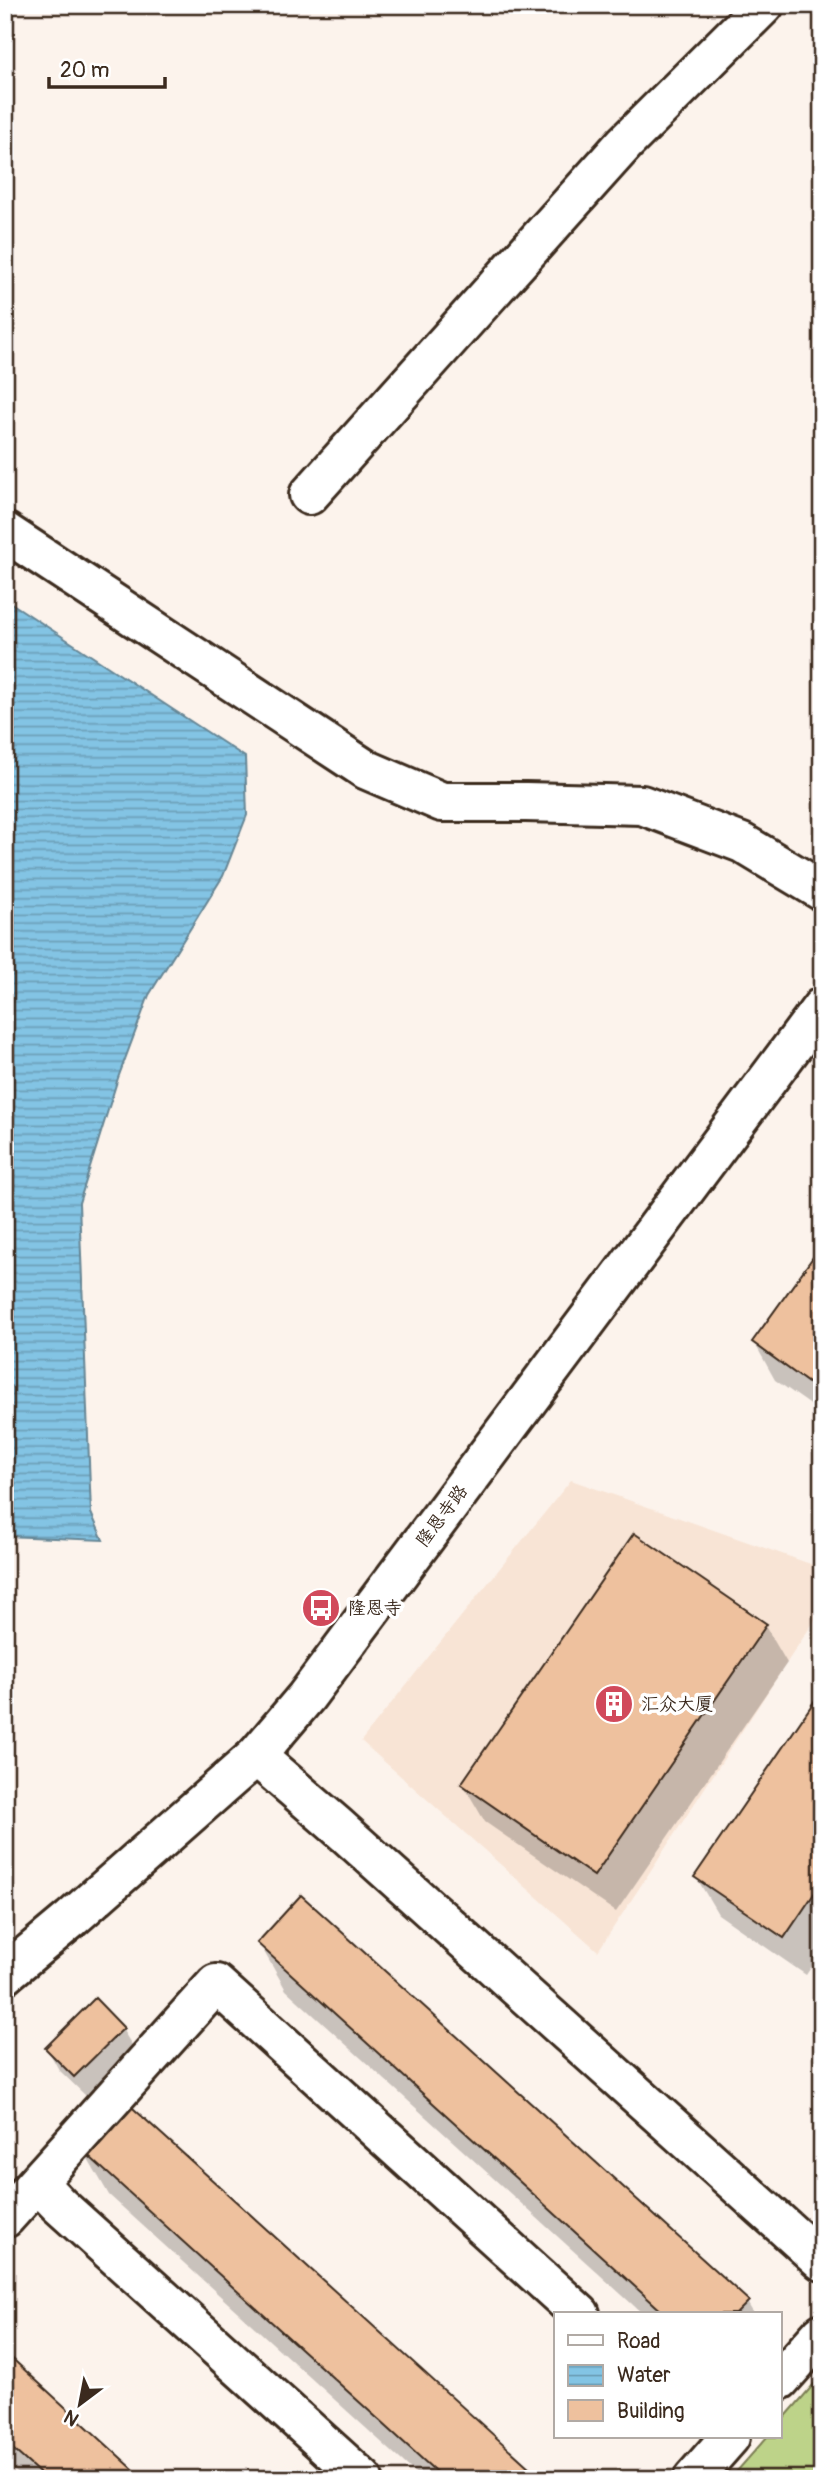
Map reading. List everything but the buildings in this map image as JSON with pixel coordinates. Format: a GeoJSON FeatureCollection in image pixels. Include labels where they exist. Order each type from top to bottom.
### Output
{"type":"FeatureCollection","features":[{"type":"Feature","properties":{"kind":"street"},"geometry":{"type":"LineString","coordinates":[[309,495],[625,143],[764,5]]}},
{"type":"Feature","properties":{"kind":"street"},"geometry":{"type":"LineString","coordinates":[[5,532],[365,769],[442,802],[642,805],[742,843],[822,891]]}},
{"type":"Feature","properties":{"kind":"street","name":"隆恩寺路"},"geometry":{"type":"LineString","coordinates":[[5,1974],[82,1910],[256,1756],[314,1687],[822,1007]]}},
{"type":"Feature","properties":{"kind":"street"},"geometry":{"type":"LineString","coordinates":[[256,1756],[822,2261]]}},
{"type":"Feature","properties":{"kind":"street"},"geometry":{"type":"LineString","coordinates":[[5,2218],[216,1984],[578,2312]]}},
{"type":"Feature","properties":{"kind":"street"},"geometry":{"type":"LineString","coordinates":[[38,2183],[363,2479]]}},
{"type":"Feature","properties":{"kind":"street"},"geometry":{"type":"LineString","coordinates":[[782,2378],[822,2333]]}},
{"type":"Feature","properties":{"kind":"street"},"geometry":{"type":"LineString","coordinates":[[693,2479],[723,2439]]}},
{"type":"Feature","properties":{"kind":"shaded area"},"geometry":{"type":"Polygon","coordinates":[[[571,1480],[822,1568],[822,1617],[818,1615],[598,1951],[361,1741],[571,1480]]]}},
{"type":"Feature","properties":{"kind":"green space"},"geometry":{"type":"Polygon","coordinates":[[[822,2375],[822,2479],[730,2479],[766,2438],[782,2438],[782,2421],[822,2375]]]}},
{"type":"Feature","properties":{"kind":"water"},"geometry":{"type":"Polygon","coordinates":[[[5,599],[245,757],[247,815],[223,876],[149,995],[118,1078],[79,1203],[91,1513],[103,1540],[5,1536],[5,599]]]}},
{"type":"Feature","properties":{"kind":"place","name":"隆恩寺"},"geometry":{"type":"Point","coordinates":[321,1608]}},
{"type":"Feature","properties":{"kind":"place","name":"汇众大厦"},"geometry":{"type":"Point","coordinates":[614,1704]}}]}
